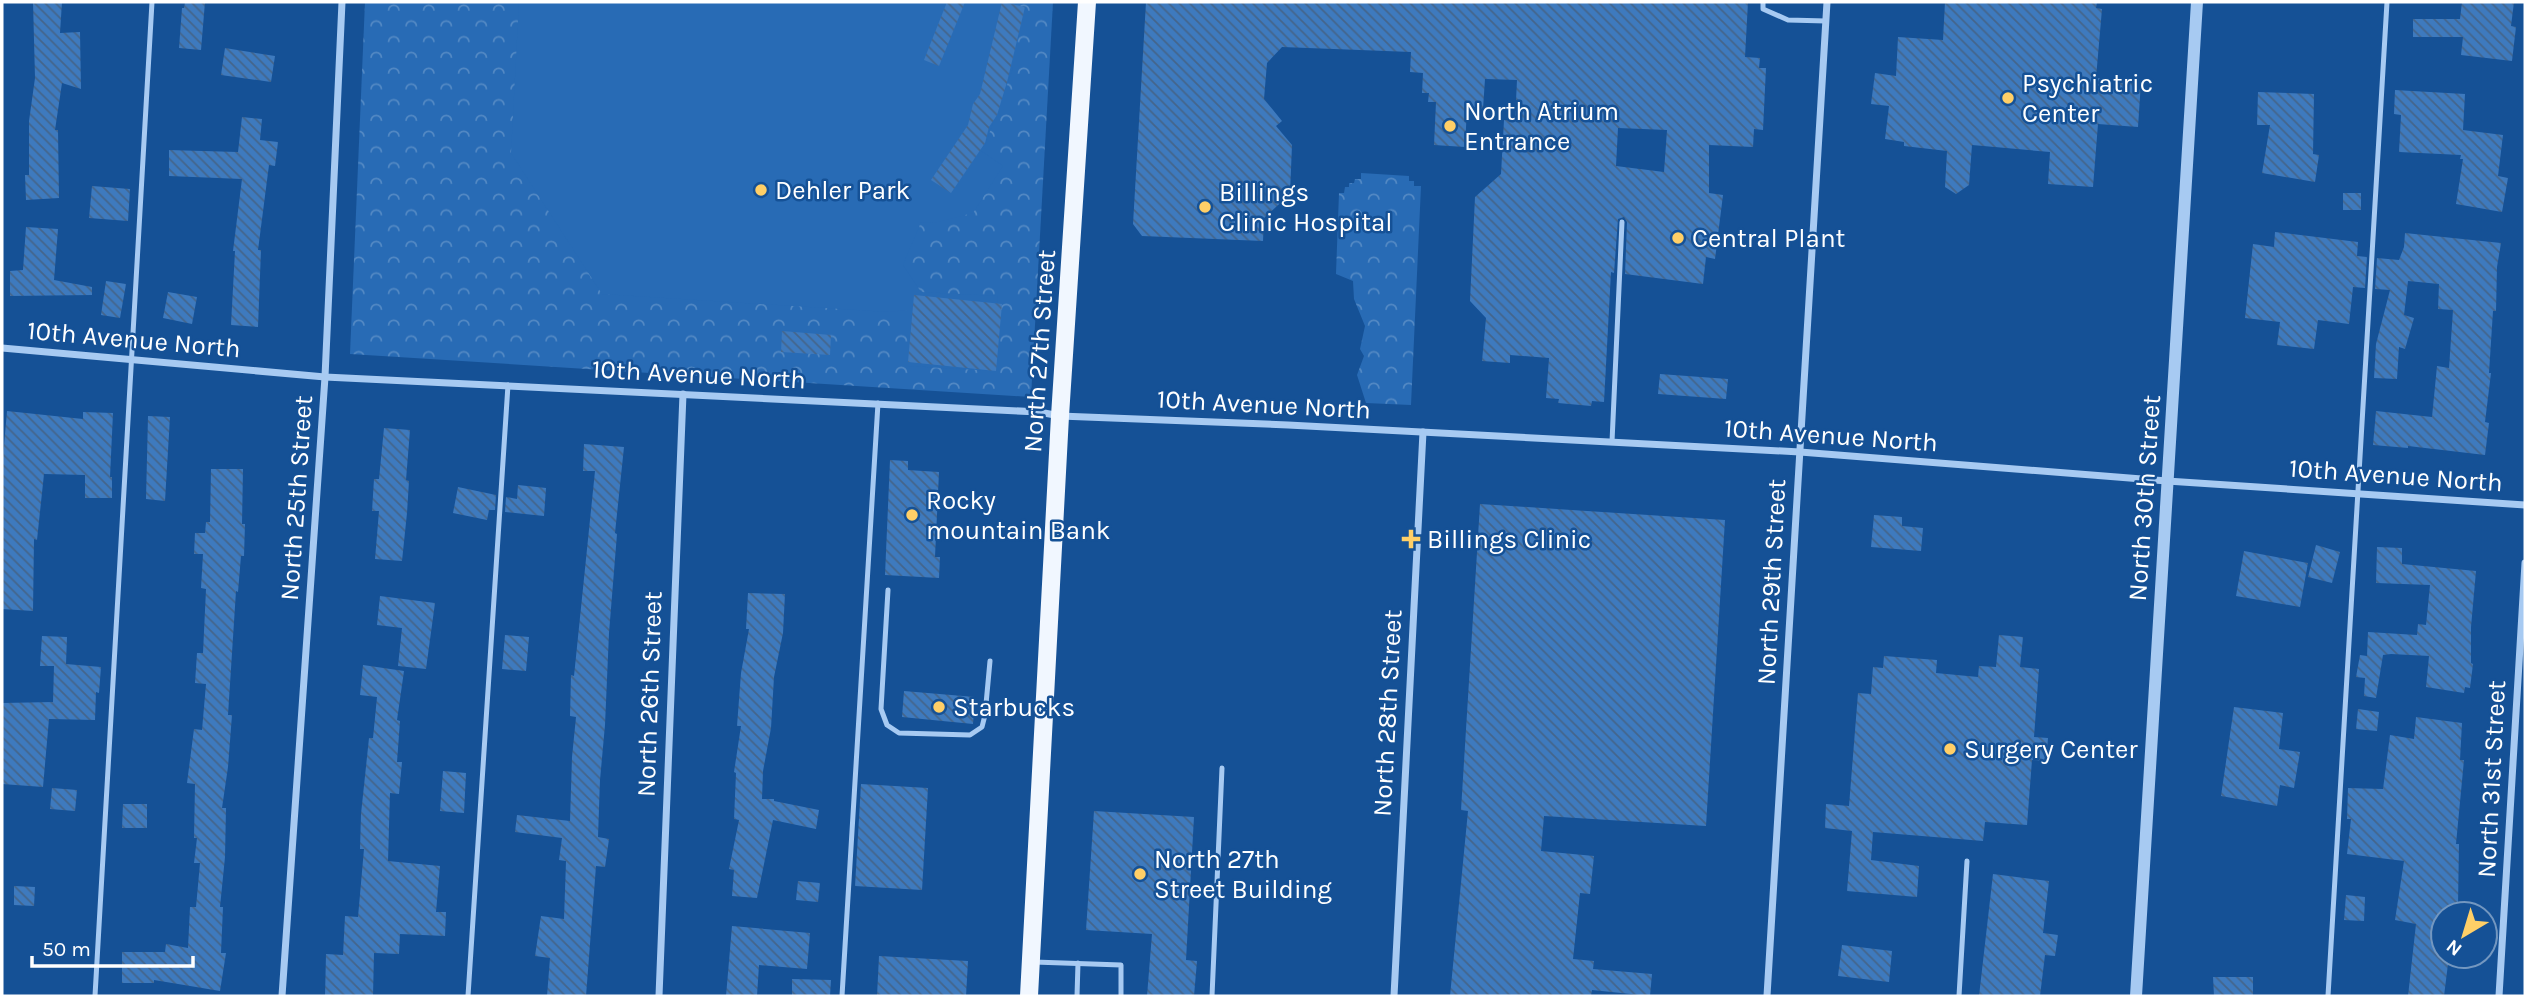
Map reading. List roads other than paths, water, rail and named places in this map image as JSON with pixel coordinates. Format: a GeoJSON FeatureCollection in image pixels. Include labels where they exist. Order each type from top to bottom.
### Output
{"type":"FeatureCollection","features":[{"type":"Feature","properties":{"kind":"main road","name":"North 27th Street"},"geometry":{"type":"LineString","coordinates":[[1029,996],[1060,416],[1087,2]]}},
{"type":"Feature","properties":{"kind":"street","name":"North 25th Street"},"geometry":{"type":"LineString","coordinates":[[282,996],[325,377],[342,2]]}},
{"type":"Feature","properties":{"kind":"street","name":"North 29th Street"},"geometry":{"type":"LineString","coordinates":[[1767,996],[1827,2]]}},
{"type":"Feature","properties":{"kind":"street","name":"North 30th Street"},"geometry":{"type":"LineString","coordinates":[[2136,996],[2197,2]]}},
{"type":"Feature","properties":{"kind":"street","name":"10th Avenue North"},"geometry":{"type":"LineString","coordinates":[[2,348],[325,377],[878,403],[1039,412],[1060,416],[1800,452],[2167,481],[2525,505]]}},
{"type":"Feature","properties":{"kind":"street","name":"North 26th Street"},"geometry":{"type":"LineString","coordinates":[[659,996],[683,394]]}},
{"type":"Feature","properties":{"kind":"street","name":"North 28th Street"},"geometry":{"type":"LineString","coordinates":[[1394,996],[1423,432]]}},
{"type":"Feature","properties":{"kind":"street","name":"North 31st Street"},"geometry":{"type":"LineString","coordinates":[[2499,996],[2525,564]]}},
{"type":"Feature","properties":{"kind":"lane"},"geometry":{"type":"LineString","coordinates":[[95,996],[152,2]]}},
{"type":"Feature","properties":{"kind":"lane"},"geometry":{"type":"LineString","coordinates":[[1763,2],[1763,9],[1788,20],[1826,21]]}},
{"type":"Feature","properties":{"kind":"lane"},"geometry":{"type":"LineString","coordinates":[[2328,996],[2386,2]]}},
{"type":"Feature","properties":{"kind":"lane"},"geometry":{"type":"LineString","coordinates":[[1612,442],[1622,222]]}},
{"type":"Feature","properties":{"kind":"lane"},"geometry":{"type":"LineString","coordinates":[[468,996],[508,385]]}},
{"type":"Feature","properties":{"kind":"lane"},"geometry":{"type":"LineString","coordinates":[[842,996],[878,403]]}},
{"type":"Feature","properties":{"kind":"lane"},"geometry":{"type":"LineString","coordinates":[[888,590],[881,709],[887,725],[899,733],[970,735],[982,727],[990,661]]}},
{"type":"Feature","properties":{"kind":"lane"},"geometry":{"type":"LineString","coordinates":[[1212,996],[1223,768]]}},
{"type":"Feature","properties":{"kind":"lane"},"geometry":{"type":"LineString","coordinates":[[1959,996],[1967,861]]}},
{"type":"Feature","properties":{"kind":"lane"},"geometry":{"type":"LineString","coordinates":[[1031,962],[1121,965],[1121,996]]}},
{"type":"Feature","properties":{"kind":"lane"},"geometry":{"type":"LineString","coordinates":[[1077,996],[1078,963]]}},
{"type":"Feature","properties":{"kind":"place","name":"Psychiatric Center"},"geometry":{"type":"Point","coordinates":[2008,98]}},
{"type":"Feature","properties":{"kind":"place","name":"North Atrium Entrance"},"geometry":{"type":"Point","coordinates":[1450,126]}},
{"type":"Feature","properties":{"kind":"place","name":"Dehler Park"},"geometry":{"type":"Point","coordinates":[761,190]}},
{"type":"Feature","properties":{"kind":"place","name":"Billings Clinic Hospital"},"geometry":{"type":"Point","coordinates":[1205,207]}},
{"type":"Feature","properties":{"kind":"place","name":"Central Plant"},"geometry":{"type":"Point","coordinates":[1678,238]}},
{"type":"Feature","properties":{"kind":"place","name":"Rocky mountain Bank"},"geometry":{"type":"Point","coordinates":[912,515]}},
{"type":"Feature","properties":{"kind":"place","name":"Billings Clinic"},"geometry":{"type":"Point","coordinates":[1411,539]}},
{"type":"Feature","properties":{"kind":"place","name":"Starbucks"},"geometry":{"type":"Point","coordinates":[939,707]}},
{"type":"Feature","properties":{"kind":"place","name":"Surgery Center"},"geometry":{"type":"Point","coordinates":[1950,749]}},
{"type":"Feature","properties":{"kind":"place","name":"North 27th Street Building"},"geometry":{"type":"Point","coordinates":[1140,874]}}]}
